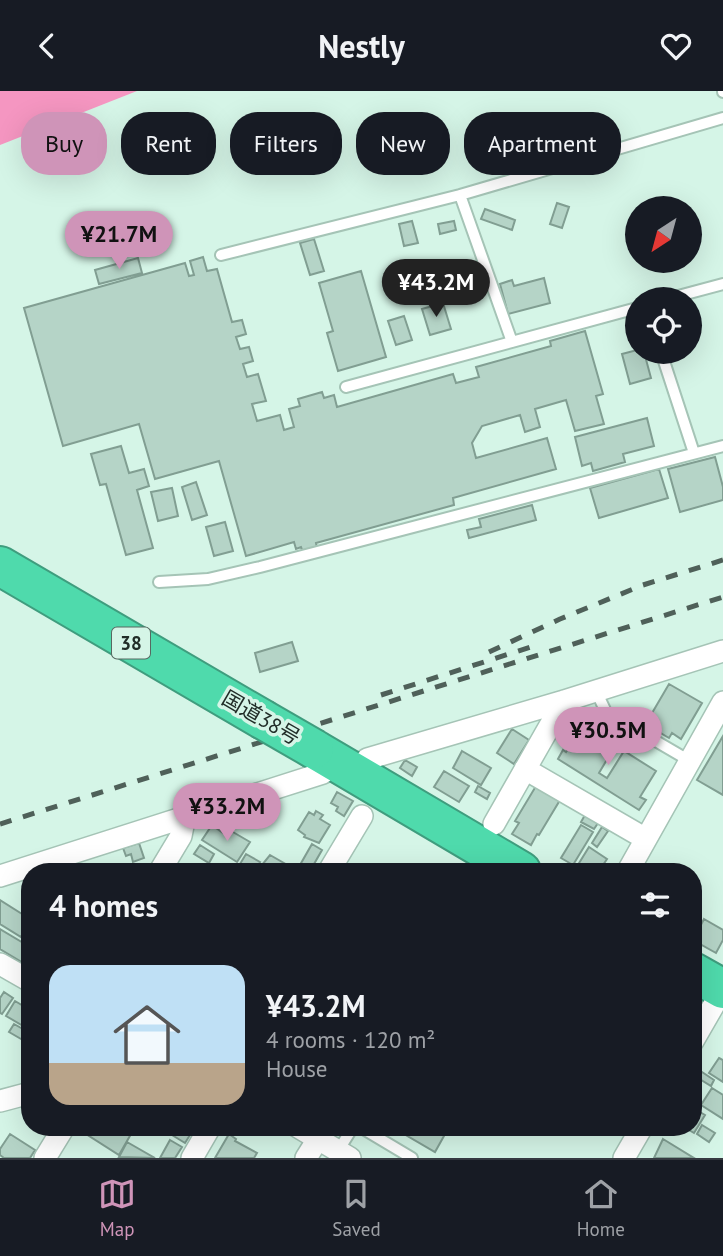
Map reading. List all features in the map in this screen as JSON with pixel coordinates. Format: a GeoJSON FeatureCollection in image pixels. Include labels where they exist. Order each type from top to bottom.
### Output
{"type":"FeatureCollection","features":[{"type":"Feature","properties":{"kind":"highway","name":"国道38号"},"geometry":{"type":"LineString","coordinates":[[0,566],[262,719],[319,761],[506,863]]}},
{"type":"Feature","properties":{"kind":"highway"},"geometry":{"type":"LineString","coordinates":[[702,977],[723,989]]}},
{"type":"Feature","properties":{"kind":"street"},"geometry":{"type":"LineString","coordinates":[[367,759],[564,701],[723,650]]}},
{"type":"Feature","properties":{"kind":"street"},"geometry":{"type":"LineString","coordinates":[[494,824],[564,701]]}},
{"type":"Feature","properties":{"kind":"street"},"geometry":{"type":"LineString","coordinates":[[632,863],[723,702]]}},
{"type":"Feature","properties":{"kind":"street"},"geometry":{"type":"LineString","coordinates":[[40,863],[184,816],[319,761]]}},
{"type":"Feature","properties":{"kind":"street"},"geometry":{"type":"LineString","coordinates":[[525,769],[646,839]]}},
{"type":"Feature","properties":{"kind":"street"},"geometry":{"type":"LineString","coordinates":[[165,863],[181,836],[184,816]]}},
{"type":"Feature","properties":{"kind":"street"},"geometry":{"type":"LineString","coordinates":[[334,863],[362,816]]}},
{"type":"Feature","properties":{"kind":"street"},"geometry":{"type":"LineString","coordinates":[[0,876],[21,869]]}},
{"type":"Feature","properties":{"kind":"street"},"geometry":{"type":"LineString","coordinates":[[0,964],[21,976]]}},
{"type":"Feature","properties":{"kind":"street"},"geometry":{"type":"LineString","coordinates":[[702,1025],[723,989]]}},
{"type":"Feature","properties":{"kind":"street"},"geometry":{"type":"LineString","coordinates":[[0,1101],[21,1095]]}},
{"type":"Feature","properties":{"kind":"street"},"geometry":{"type":"LineString","coordinates":[[46,1158],[59,1136]]}},
{"type":"Feature","properties":{"kind":"street"},"geometry":{"type":"LineString","coordinates":[[192,1158],[205,1136]]}},
{"type":"Feature","properties":{"kind":"street"},"geometry":{"type":"LineString","coordinates":[[313,1136],[344,1154]]}},
{"type":"Feature","properties":{"kind":"street"},"geometry":{"type":"LineString","coordinates":[[624,1158],[637,1136]]}},
{"type":"Feature","properties":{"kind":"street"},"geometry":{"type":"LineString","coordinates":[[306,1158],[318,1139]]}},
{"type":"Feature","properties":{"kind":"lane"},"geometry":{"type":"LineString","coordinates":[[221,255],[460,195],[723,118]]}},
{"type":"Feature","properties":{"kind":"lane"},"geometry":{"type":"LineString","coordinates":[[460,195],[512,342]]}},
{"type":"Feature","properties":{"kind":"lane"},"geometry":{"type":"LineString","coordinates":[[702,289],[723,283]]}},
{"type":"Feature","properties":{"kind":"lane"},"geometry":{"type":"LineString","coordinates":[[346,387],[625,311]]}},
{"type":"Feature","properties":{"kind":"lane"},"geometry":{"type":"LineString","coordinates":[[665,364],[694,453]]}},
{"type":"Feature","properties":{"kind":"lane"},"geometry":{"type":"LineString","coordinates":[[159,582],[208,579],[260,567],[723,446]]}},
{"type":"Feature","properties":{"kind":"lane"},"geometry":{"type":"LineString","coordinates":[[596,691],[606,712],[690,761]]}},
{"type":"Feature","properties":{"kind":"lane"},"geometry":{"type":"LineString","coordinates":[[344,1154],[350,1136]]}},
{"type":"Feature","properties":{"kind":"lane"},"geometry":{"type":"LineString","coordinates":[[375,1136],[412,1158]]}},
{"type":"Feature","properties":{"kind":"shaded area"},"geometry":{"type":"Polygon","coordinates":[[[0,91],[137,91],[84,112],[21,112],[21,137],[0,145],[0,91]]]}},
{"type":"Feature","properties":{"kind":"building"},"geometry":{"type":"Polygon","coordinates":[[[557,203],[569,207],[562,228],[550,224],[557,203]]]}},
{"type":"Feature","properties":{"kind":"building"},"geometry":{"type":"Polygon","coordinates":[[[485,209],[515,220],[512,230],[481,219],[485,209]]]}},
{"type":"Feature","properties":{"kind":"building"},"geometry":{"type":"Polygon","coordinates":[[[412,221],[418,243],[404,246],[399,224],[412,221]]]}},
{"type":"Feature","properties":{"kind":"building"},"geometry":{"type":"Polygon","coordinates":[[[454,221],[456,230],[440,234],[438,224],[454,221]]]}},
{"type":"Feature","properties":{"kind":"building"},"geometry":{"type":"Polygon","coordinates":[[[314,239],[324,271],[310,275],[300,243],[314,239]]]}},
{"type":"Feature","properties":{"kind":"building"},"geometry":{"type":"Polygon","coordinates":[[[203,257],[207,271],[217,269],[232,322],[242,320],[246,334],[236,337],[240,349],[249,347],[253,361],[243,364],[247,377],[258,374],[266,401],[252,404],[257,421],[280,415],[284,430],[294,427],[289,409],[300,406],[298,399],[322,392],[324,398],[334,395],[337,407],[453,374],[456,383],[479,377],[476,367],[551,346],[550,341],[585,331],[603,394],[596,396],[604,424],[575,431],[566,400],[535,409],[540,427],[525,432],[520,415],[482,426],[472,443],[476,458],[547,438],[556,469],[453,498],[454,505],[316,543],[317,548],[303,552],[301,547],[296,549],[294,542],[246,556],[219,461],[155,479],[139,424],[63,446],[24,308],[185,263],[189,276],[194,275],[190,261],[203,257]]]}},
{"type":"Feature","properties":{"kind":"building"},"geometry":{"type":"Polygon","coordinates":[[[138,258],[142,273],[99,284],[95,270],[138,258]]]}},
{"type":"Feature","properties":{"kind":"building"},"geometry":{"type":"Polygon","coordinates":[[[427,265],[433,271],[427,277],[421,271],[427,265]]]}},
{"type":"Feature","properties":{"kind":"building"},"geometry":{"type":"Polygon","coordinates":[[[361,271],[386,357],[338,371],[327,333],[333,331],[319,283],[361,271]]]}},
{"type":"Feature","properties":{"kind":"building"},"geometry":{"type":"Polygon","coordinates":[[[544,278],[550,303],[508,314],[500,284],[512,280],[514,286],[544,278]]]}},
{"type":"Feature","properties":{"kind":"building"},"geometry":{"type":"Polygon","coordinates":[[[443,303],[451,329],[430,335],[422,309],[443,303]]]}},
{"type":"Feature","properties":{"kind":"building"},"geometry":{"type":"Polygon","coordinates":[[[404,316],[412,340],[396,345],[388,321],[404,316]]]}},
{"type":"Feature","properties":{"kind":"building"},"geometry":{"type":"Polygon","coordinates":[[[625,353],[625,364],[647,364],[651,378],[630,384],[622,354],[625,353]]]}},
{"type":"Feature","properties":{"kind":"building"},"geometry":{"type":"Polygon","coordinates":[[[647,418],[654,446],[623,454],[625,462],[593,471],[591,463],[582,466],[575,437],[647,418]]]}},
{"type":"Feature","properties":{"kind":"building"},"geometry":{"type":"Polygon","coordinates":[[[121,446],[129,473],[144,469],[149,486],[137,490],[153,548],[126,555],[106,484],[100,485],[91,454],[121,446]]]}},
{"type":"Feature","properties":{"kind":"building"},"geometry":{"type":"Polygon","coordinates":[[[715,457],[723,487],[723,500],[680,512],[668,469],[715,457]]]}},
{"type":"Feature","properties":{"kind":"building"},"geometry":{"type":"Polygon","coordinates":[[[659,469],[668,498],[599,518],[590,488],[659,469]]]}},
{"type":"Feature","properties":{"kind":"building"},"geometry":{"type":"Polygon","coordinates":[[[196,482],[207,515],[192,520],[182,487],[196,482]]]}},
{"type":"Feature","properties":{"kind":"building"},"geometry":{"type":"Polygon","coordinates":[[[172,488],[178,516],[158,521],[151,492],[172,488]]]}},
{"type":"Feature","properties":{"kind":"building"},"geometry":{"type":"Polygon","coordinates":[[[532,505],[536,520],[469,538],[467,530],[481,527],[479,519],[532,505]]]}},
{"type":"Feature","properties":{"kind":"building"},"geometry":{"type":"Polygon","coordinates":[[[225,522],[233,551],[214,556],[206,527],[225,522]]]}},
{"type":"Feature","properties":{"kind":"building"},"geometry":{"type":"Polygon","coordinates":[[[292,642],[298,661],[260,672],[255,653],[292,642]]]}},
{"type":"Feature","properties":{"kind":"building"},"geometry":{"type":"Polygon","coordinates":[[[669,684],[702,703],[681,739],[672,733],[669,738],[654,729],[656,725],[648,720],[669,684]]]}},
{"type":"Feature","properties":{"kind":"building"},"geometry":{"type":"Polygon","coordinates":[[[583,726],[615,746],[599,773],[607,778],[624,751],[656,771],[640,797],[646,800],[639,810],[558,759],[563,750],[566,752],[583,726]]]}},
{"type":"Feature","properties":{"kind":"building"},"geometry":{"type":"Polygon","coordinates":[[[512,729],[529,740],[514,764],[497,753],[512,729]]]}},
{"type":"Feature","properties":{"kind":"building"},"geometry":{"type":"Polygon","coordinates":[[[723,736],[723,795],[697,780],[723,736]]]}},
{"type":"Feature","properties":{"kind":"building"},"geometry":{"type":"Polygon","coordinates":[[[462,751],[491,768],[481,785],[453,768],[462,751]]]}},
{"type":"Feature","properties":{"kind":"building"},"geometry":{"type":"Polygon","coordinates":[[[405,760],[417,767],[412,776],[400,768],[405,760]]]}},
{"type":"Feature","properties":{"kind":"building"},"geometry":{"type":"Polygon","coordinates":[[[444,771],[469,786],[459,802],[434,787],[444,771]]]}},
{"type":"Feature","properties":{"kind":"building"},"geometry":{"type":"Polygon","coordinates":[[[478,786],[490,793],[487,799],[475,792],[478,786]]]}},
{"type":"Feature","properties":{"kind":"building"},"geometry":{"type":"Polygon","coordinates":[[[536,786],[560,800],[531,845],[512,834],[519,823],[515,821],[536,786]]]}},
{"type":"Feature","properties":{"kind":"building"},"geometry":{"type":"Polygon","coordinates":[[[337,792],[353,801],[344,816],[336,811],[338,807],[331,803],[337,792]]]}},
{"type":"Feature","properties":{"kind":"building"},"geometry":{"type":"Polygon","coordinates":[[[316,811],[323,815],[320,819],[330,825],[319,843],[304,837],[298,830],[309,812],[314,815],[316,811]]]}},
{"type":"Feature","properties":{"kind":"building"},"geometry":{"type":"Polygon","coordinates":[[[585,815],[598,823],[594,829],[581,822],[585,815]]]}},
{"type":"Feature","properties":{"kind":"building"},"geometry":{"type":"Polygon","coordinates":[[[212,825],[223,833],[226,828],[250,842],[237,862],[202,840],[212,825]]]}},
{"type":"Feature","properties":{"kind":"building"},"geometry":{"type":"Polygon","coordinates":[[[581,825],[593,832],[574,863],[561,858],[581,825]]]}},
{"type":"Feature","properties":{"kind":"building"},"geometry":{"type":"Polygon","coordinates":[[[602,827],[608,831],[597,847],[592,843],[602,827]]]}},
{"type":"Feature","properties":{"kind":"building"},"geometry":{"type":"Polygon","coordinates":[[[139,843],[144,858],[133,862],[131,854],[126,856],[123,848],[139,843]]]}},
{"type":"Feature","properties":{"kind":"building"},"geometry":{"type":"Polygon","coordinates":[[[312,844],[322,850],[315,863],[301,863],[312,844]]]}},
{"type":"Feature","properties":{"kind":"building"},"geometry":{"type":"Polygon","coordinates":[[[200,845],[214,854],[209,863],[194,854],[200,845]]]}},
{"type":"Feature","properties":{"kind":"building"},"geometry":{"type":"Polygon","coordinates":[[[589,847],[607,859],[604,863],[579,863],[589,847]]]}},
{"type":"Feature","properties":{"kind":"building"},"geometry":{"type":"Polygon","coordinates":[[[246,854],[260,862],[259,863],[241,863],[246,854]]]}},
{"type":"Feature","properties":{"kind":"building"},"geometry":{"type":"Polygon","coordinates":[[[270,855],[284,863],[264,863],[270,855]]]}},
{"type":"Feature","properties":{"kind":"building"},"geometry":{"type":"Polygon","coordinates":[[[0,900],[21,913],[21,937],[0,924],[0,900]]]}},
{"type":"Feature","properties":{"kind":"building"},"geometry":{"type":"Polygon","coordinates":[[[704,919],[723,930],[723,940],[716,953],[702,945],[704,919]]]}},
{"type":"Feature","properties":{"kind":"building"},"geometry":{"type":"Polygon","coordinates":[[[0,929],[21,942],[21,962],[0,949],[0,929]]]}},
{"type":"Feature","properties":{"kind":"building"},"geometry":{"type":"Polygon","coordinates":[[[4,992],[13,998],[2,1014],[0,998],[4,992]]]}},
{"type":"Feature","properties":{"kind":"building"},"geometry":{"type":"Polygon","coordinates":[[[15,1001],[21,1005],[21,1025],[6,1016],[15,1001]]]}},
{"type":"Feature","properties":{"kind":"building"},"geometry":{"type":"Polygon","coordinates":[[[14,1024],[21,1028],[21,1039],[9,1032],[14,1024]]]}},
{"type":"Feature","properties":{"kind":"building"},"geometry":{"type":"Polygon","coordinates":[[[719,1058],[723,1060],[723,1082],[709,1073],[719,1058]]]}},
{"type":"Feature","properties":{"kind":"building"},"geometry":{"type":"Polygon","coordinates":[[[702,1072],[714,1080],[711,1086],[702,1080],[702,1072]]]}},
{"type":"Feature","properties":{"kind":"building"},"geometry":{"type":"Polygon","coordinates":[[[712,1088],[723,1095],[723,1119],[702,1106],[712,1088]]]}},
{"type":"Feature","properties":{"kind":"building"},"geometry":{"type":"Polygon","coordinates":[[[702,1125],[715,1133],[709,1142],[700,1136],[702,1125]]]}},
{"type":"Feature","properties":{"kind":"building"},"geometry":{"type":"Polygon","coordinates":[[[10,1134],[35,1150],[30,1158],[4,1158],[0,1155],[0,1149],[10,1134]]]}},
{"type":"Feature","properties":{"kind":"building"},"geometry":{"type":"Polygon","coordinates":[[[89,1136],[130,1136],[119,1155],[89,1136]]]}},
{"type":"Feature","properties":{"kind":"building"},"geometry":{"type":"Polygon","coordinates":[[[174,1136],[189,1136],[185,1143],[174,1136]]]}},
{"type":"Feature","properties":{"kind":"building"},"geometry":{"type":"Polygon","coordinates":[[[228,1136],[257,1153],[254,1158],[215,1158],[228,1136]]]}},
{"type":"Feature","properties":{"kind":"building"},"geometry":{"type":"Polygon","coordinates":[[[407,1136],[444,1136],[435,1152],[407,1136]]]}},
{"type":"Feature","properties":{"kind":"building"},"geometry":{"type":"Polygon","coordinates":[[[663,1139],[694,1158],[654,1158],[663,1139]]]}},
{"type":"Feature","properties":{"kind":"building"},"geometry":{"type":"Polygon","coordinates":[[[170,1140],[182,1147],[175,1158],[160,1158],[170,1140]]]}},
{"type":"Feature","properties":{"kind":"building"},"geometry":{"type":"Polygon","coordinates":[[[127,1142],[155,1158],[119,1157],[127,1142]]]}},
{"type":"Feature","properties":{"kind":"railway"},"geometry":{"type":"LineString","coordinates":[[489,652],[643,585],[723,560]]}},
{"type":"Feature","properties":{"kind":"railway"},"geometry":{"type":"LineString","coordinates":[[0,824],[723,597]]}},
{"type":"Feature","properties":{"kind":"railway"},"geometry":{"type":"LineString","coordinates":[[381,695],[534,646]]}}]}
